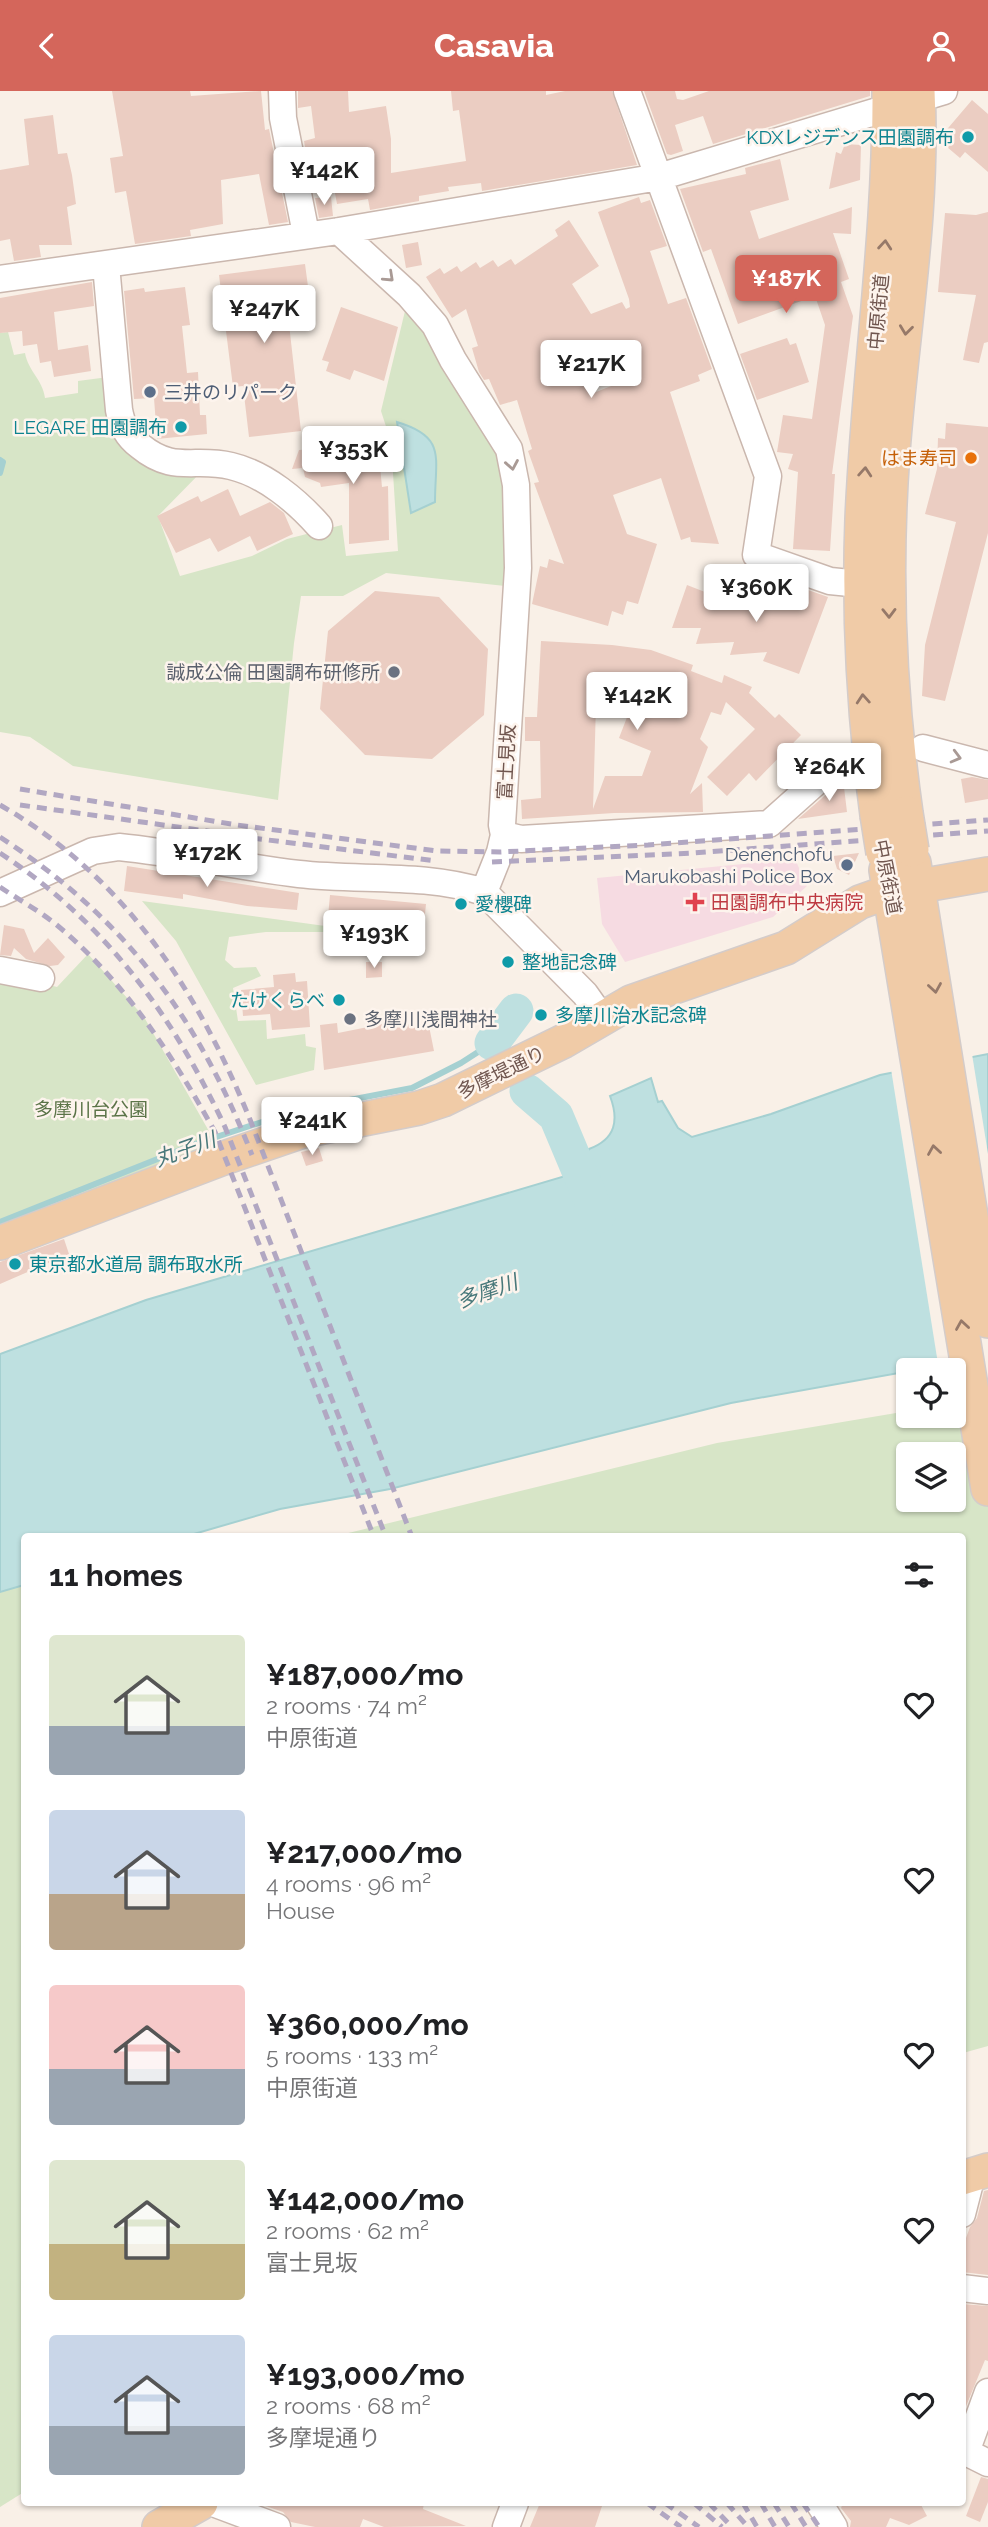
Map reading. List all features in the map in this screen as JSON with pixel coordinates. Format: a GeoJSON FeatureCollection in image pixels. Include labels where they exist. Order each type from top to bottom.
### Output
{"type":"FeatureCollection","features":[{"type":"Feature","properties":{"kind":"main road","name":"中原街道"},"geometry":{"type":"LineString","coordinates":[[912,96],[886,236],[866,455],[860,584],[862,695],[892,814],[897,852],[988,1321]]}},
{"type":"Feature","properties":{"kind":"main road","name":"中原街道"},"geometry":{"type":"LineString","coordinates":[[892,814],[888,545],[893,450],[916,233],[912,96]]}},
{"type":"Feature","properties":{"kind":"main road","name":"多摩堤通り"},"geometry":{"type":"LineString","coordinates":[[0,1243],[221,1159],[303,1131],[419,1108],[443,1100],[643,998],[786,948],[860,902],[904,888],[988,874]]}},
{"type":"Feature","properties":{"kind":"main road","name":"中原街道"},"geometry":{"type":"LineString","coordinates":[[911,924],[988,1489]]}},
{"type":"Feature","properties":{"kind":"main road"},"geometry":{"type":"LineString","coordinates":[[159,2527],[196,2506]]}},
{"type":"Feature","properties":{"kind":"street"},"geometry":{"type":"LineString","coordinates":[[282,91],[283,117],[306,234]]}},
{"type":"Feature","properties":{"kind":"street"},"geometry":{"type":"LineString","coordinates":[[627,91],[768,476],[756,555],[830,581],[860,584]]}},
{"type":"Feature","properties":{"kind":"street"},"geometry":{"type":"LineString","coordinates":[[0,279],[339,231],[659,177],[912,96]]}},
{"type":"Feature","properties":{"kind":"street","name":"富士見坂"},"geometry":{"type":"LineString","coordinates":[[339,231],[409,295],[435,325],[453,360],[509,449],[516,485],[517,568],[502,825],[505,835]]}},
{"type":"Feature","properties":{"kind":"street"},"geometry":{"type":"LineString","coordinates":[[106,265],[119,410],[122,426],[133,441],[167,463],[232,466],[282,491],[319,526]]}},
{"type":"Feature","properties":{"kind":"street"},"geometry":{"type":"LineString","coordinates":[[923,748],[988,765]]}},
{"type":"Feature","properties":{"kind":"street"},"geometry":{"type":"LineString","coordinates":[[484,892],[505,835],[521,839],[769,824],[843,758]]}},
{"type":"Feature","properties":{"kind":"street"},"geometry":{"type":"LineString","coordinates":[[0,894],[93,851],[119,847],[299,874],[384,877],[467,887],[484,892],[585,994],[603,1019]]}},
{"type":"Feature","properties":{"kind":"street"},"geometry":{"type":"LineString","coordinates":[[0,970],[41,978]]}},
{"type":"Feature","properties":{"kind":"street"},"geometry":{"type":"LineString","coordinates":[[966,2201],[974,2174]]}},
{"type":"Feature","properties":{"kind":"street"},"geometry":{"type":"LineString","coordinates":[[966,2288],[988,2291]]}},
{"type":"Feature","properties":{"kind":"street"},"geometry":{"type":"LineString","coordinates":[[972,2455],[988,2392]]}},
{"type":"Feature","properties":{"kind":"street"},"geometry":{"type":"LineString","coordinates":[[221,2506],[277,2527]]}},
{"type":"Feature","properties":{"kind":"street"},"geometry":{"type":"LineString","coordinates":[[506,2527],[514,2506]]}},
{"type":"Feature","properties":{"kind":"shaded area","name":"田園調布中央病院"},"geometry":{"type":"Polygon","coordinates":[[[795,859],[807,886],[773,917],[625,962],[602,924],[597,878],[795,859]]]}},
{"type":"Feature","properties":{"kind":"green space"},"geometry":{"type":"Polygon","coordinates":[[[405,311],[424,324],[505,450],[505,586],[386,573],[343,596],[301,596],[278,800],[73,766],[30,737],[0,732],[0,333],[8,332],[14,355],[25,353],[45,398],[78,393],[78,381],[116,376],[122,426],[207,466],[158,516],[180,576],[252,556],[287,539],[342,525],[346,556],[398,551],[391,442],[381,411],[405,311]]]}},
{"type":"Feature","properties":{"kind":"green space"},"geometry":{"type":"Polygon","coordinates":[[[142,901],[369,932],[266,932],[229,937],[225,960],[234,968],[256,967],[261,976],[233,988],[238,1021],[266,1020],[267,1039],[305,1034],[306,1046],[316,1048],[314,1070],[256,1085],[176,941],[142,901]]]}},
{"type":"Feature","properties":{"kind":"green space","name":"多摩川台公園"},"geometry":{"type":"Polygon","coordinates":[[[88,954],[144,1017],[210,1133],[221,1159],[0,1243],[0,972],[57,987],[88,954]]]}},
{"type":"Feature","properties":{"kind":"green space"},"geometry":{"type":"Polygon","coordinates":[[[988,1397],[988,2046],[966,2052],[966,1533],[348,1533],[717,1443],[896,1413],[896,1428],[966,1428],[966,1401],[988,1397]]]}},
{"type":"Feature","properties":{"kind":"green space"},"geometry":{"type":"Polygon","coordinates":[[[21,1568],[21,2494],[0,2507],[0,1570],[21,1568]]]}},
{"type":"Feature","properties":{"kind":"water"},"geometry":{"type":"Polygon","coordinates":[[[397,422],[424,435],[435,451],[435,502],[411,513],[397,422]]]}},
{"type":"Feature","properties":{"kind":"water","name":"多摩川"},"geometry":{"type":"Polygon","coordinates":[[[988,1054],[988,1357],[966,1361],[966,1358],[896,1358],[896,1373],[731,1403],[390,1489],[280,1509],[197,1533],[21,1533],[21,1586],[0,1592],[0,1354],[146,1300],[579,1172],[589,1149],[605,1140],[613,1128],[614,1113],[610,1096],[651,1078],[658,1102],[662,1101],[678,1128],[692,1137],[771,1114],[880,1075],[988,1054]]]}},
{"type":"Feature","properties":{"kind":"pier"},"geometry":{"type":"Polygon","coordinates":[[[972,1054],[988,1154],[988,1361],[966,1365],[966,1358],[937,1358],[891,1069],[972,1054]]]}},
{"type":"Feature","properties":{"kind":"building"},"geometry":{"type":"Polygon","coordinates":[[[112,91],[190,91],[191,96],[261,91],[265,130],[269,129],[288,222],[269,225],[259,174],[221,180],[223,224],[190,230],[191,236],[135,244],[126,191],[115,193],[110,158],[123,156],[112,91]]]}},
{"type":"Feature","properties":{"kind":"building"},"geometry":{"type":"Polygon","coordinates":[[[298,91],[348,91],[349,112],[386,106],[391,139],[391,173],[466,161],[459,110],[453,111],[451,91],[546,91],[546,95],[565,91],[612,91],[637,165],[482,191],[481,183],[448,187],[449,191],[419,196],[419,201],[370,210],[368,199],[337,204],[328,155],[307,159],[304,141],[315,138],[311,106],[298,108],[298,91]]]}},
{"type":"Feature","properties":{"kind":"building"},"geometry":{"type":"Polygon","coordinates":[[[644,91],[675,91],[677,99],[683,100],[709,91],[870,91],[870,96],[713,144],[703,116],[675,125],[683,151],[671,155],[667,154],[644,91]]]}},
{"type":"Feature","properties":{"kind":"building","name":"KDXレジデンス田園調布"},"geometry":{"type":"Polygon","coordinates":[[[972,100],[988,114],[988,172],[965,152],[960,158],[947,147],[952,141],[943,134],[972,100]]]}},
{"type":"Feature","properties":{"kind":"building"},"geometry":{"type":"Polygon","coordinates":[[[53,115],[58,154],[67,153],[72,175],[76,204],[67,207],[72,245],[39,245],[41,257],[14,261],[10,239],[0,241],[0,170],[29,165],[24,119],[53,115]]]}},
{"type":"Feature","properties":{"kind":"building"},"geometry":{"type":"Polygon","coordinates":[[[845,144],[861,145],[860,180],[829,189],[836,152],[841,154],[845,144]]]}},
{"type":"Feature","properties":{"kind":"building"},"geometry":{"type":"Polygon","coordinates":[[[780,159],[789,200],[750,211],[759,239],[852,207],[851,234],[833,233],[849,279],[841,282],[853,316],[832,474],[835,474],[830,551],[793,549],[798,472],[788,469],[793,454],[777,452],[783,415],[812,419],[825,325],[815,296],[738,324],[711,249],[703,252],[680,189],[746,174],[745,168],[780,159]]]}},
{"type":"Feature","properties":{"kind":"building"},"geometry":{"type":"Polygon","coordinates":[[[331,197],[333,216],[319,218],[315,198],[331,197]]]}},
{"type":"Feature","properties":{"kind":"building"},"geometry":{"type":"Polygon","coordinates":[[[639,197],[641,203],[650,200],[667,246],[650,251],[668,304],[686,298],[712,369],[698,375],[700,381],[670,392],[719,544],[691,542],[690,537],[681,540],[661,478],[613,495],[627,534],[657,544],[638,604],[627,601],[623,615],[612,611],[608,626],[532,604],[540,566],[547,568],[549,559],[564,564],[534,483],[539,482],[528,451],[532,449],[517,400],[500,405],[489,379],[484,380],[479,372],[472,348],[478,346],[466,309],[452,318],[426,277],[440,268],[444,274],[457,266],[461,272],[476,262],[480,268],[493,260],[498,267],[511,259],[515,265],[558,236],[555,230],[569,220],[599,266],[572,284],[591,314],[622,302],[626,309],[630,307],[629,299],[598,212],[639,197]],[[628,342],[579,360],[591,394],[639,375],[628,342]]]}},
{"type":"Feature","properties":{"kind":"building"},"geometry":{"type":"Polygon","coordinates":[[[988,212],[988,342],[984,343],[979,363],[963,360],[976,295],[938,292],[945,213],[976,215],[988,212]]]}},
{"type":"Feature","properties":{"kind":"building"},"geometry":{"type":"Polygon","coordinates":[[[418,242],[422,265],[406,268],[402,245],[418,242]]]}},
{"type":"Feature","properties":{"kind":"building"},"geometry":{"type":"Polygon","coordinates":[[[305,264],[309,294],[286,297],[301,431],[249,437],[243,386],[233,387],[219,275],[305,264]]]}},
{"type":"Feature","properties":{"kind":"building"},"geometry":{"type":"Polygon","coordinates":[[[92,282],[94,306],[54,312],[58,350],[88,345],[91,371],[54,377],[51,361],[40,363],[37,344],[23,346],[22,331],[0,333],[0,298],[92,282]]]}},
{"type":"Feature","properties":{"kind":"building"},"geometry":{"type":"Polygon","coordinates":[[[185,287],[190,325],[182,326],[187,373],[198,372],[200,415],[206,415],[207,434],[157,439],[154,398],[134,399],[124,291],[144,288],[145,292],[185,287]]]}},
{"type":"Feature","properties":{"kind":"building"},"geometry":{"type":"Polygon","coordinates":[[[341,307],[398,327],[384,381],[354,370],[350,380],[326,371],[329,362],[322,360],[341,307]]]}},
{"type":"Feature","properties":{"kind":"building"},"geometry":{"type":"Polygon","coordinates":[[[787,338],[790,345],[796,343],[809,382],[757,400],[740,354],[787,338]]]}},
{"type":"Feature","properties":{"kind":"building"},"geometry":{"type":"Polygon","coordinates":[[[946,423],[988,427],[988,533],[945,701],[922,696],[925,645],[956,522],[925,514],[937,469],[938,438],[945,439],[946,423]]]}},
{"type":"Feature","properties":{"kind":"building"},"geometry":{"type":"Polygon","coordinates":[[[378,445],[382,487],[388,486],[389,540],[349,544],[349,483],[321,487],[320,483],[305,477],[303,468],[292,469],[299,450],[378,445]]]}},
{"type":"Feature","properties":{"kind":"building"},"geometry":{"type":"Polygon","coordinates":[[[228,489],[240,516],[270,502],[284,513],[293,534],[257,551],[250,536],[218,552],[210,538],[176,553],[157,516],[198,496],[201,502],[228,489]]]}},
{"type":"Feature","properties":{"kind":"building"},"geometry":{"type":"Polygon","coordinates":[[[788,583],[828,597],[799,674],[763,661],[767,652],[730,655],[734,642],[696,644],[701,628],[672,628],[687,585],[751,610],[756,599],[779,608],[788,583]]]}},
{"type":"Feature","properties":{"kind":"building"},"geometry":{"type":"Polygon","coordinates":[[[375,591],[439,597],[488,649],[484,715],[432,759],[365,755],[320,709],[328,631],[375,591]]]}},
{"type":"Feature","properties":{"kind":"building"},"geometry":{"type":"Polygon","coordinates":[[[541,641],[612,645],[651,650],[693,665],[691,671],[722,683],[724,675],[752,687],[749,693],[775,718],[779,714],[801,735],[756,781],[749,773],[727,796],[707,777],[755,729],[726,702],[721,715],[711,712],[700,739],[708,747],[690,794],[702,783],[703,812],[614,813],[522,819],[521,800],[541,798],[540,741],[525,741],[525,717],[537,717],[541,641]],[[596,705],[593,809],[605,776],[642,776],[651,751],[619,738],[631,707],[596,705]]]}},
{"type":"Feature","properties":{"kind":"building"},"geometry":{"type":"Polygon","coordinates":[[[972,777],[988,780],[988,799],[965,803],[961,779],[972,777]]]}},
{"type":"Feature","properties":{"kind":"building"},"geometry":{"type":"Polygon","coordinates":[[[843,779],[847,812],[798,819],[821,799],[843,779]]]}},
{"type":"Feature","properties":{"kind":"building"},"geometry":{"type":"Polygon","coordinates":[[[859,853],[849,875],[837,869],[833,856],[859,853]]]}},
{"type":"Feature","properties":{"kind":"building"},"geometry":{"type":"Polygon","coordinates":[[[127,866],[299,893],[297,910],[247,906],[183,894],[183,899],[124,891],[127,866]]]}},
{"type":"Feature","properties":{"kind":"building"},"geometry":{"type":"Polygon","coordinates":[[[330,895],[426,904],[424,924],[357,922],[328,917],[330,895]]]}},
{"type":"Feature","properties":{"kind":"building"},"geometry":{"type":"Polygon","coordinates":[[[4,925],[24,929],[34,953],[48,938],[65,957],[58,965],[50,966],[26,959],[14,948],[11,956],[0,955],[4,925]]]}},
{"type":"Feature","properties":{"kind":"building"},"geometry":{"type":"Polygon","coordinates":[[[366,962],[382,962],[382,977],[366,978],[366,962]]]}},
{"type":"Feature","properties":{"kind":"building"},"geometry":{"type":"Polygon","coordinates":[[[295,973],[296,982],[307,981],[310,1027],[272,1030],[270,1014],[243,1016],[241,990],[274,987],[273,975],[295,973]]]}},
{"type":"Feature","properties":{"kind":"building"},"geometry":{"type":"Polygon","coordinates":[[[418,1017],[420,1023],[428,1021],[434,1051],[324,1070],[320,1025],[337,1023],[338,1033],[418,1017]]]}},
{"type":"Feature","properties":{"kind":"building"},"geometry":{"type":"Polygon","coordinates":[[[319,1148],[323,1161],[306,1166],[301,1152],[319,1148]]]}},
{"type":"Feature","properties":{"kind":"building"},"geometry":{"type":"Polygon","coordinates":[[[64,1239],[69,1254],[0,1284],[0,1262],[64,1239]]]}},
{"type":"Feature","properties":{"kind":"building"},"geometry":{"type":"Polygon","coordinates":[[[988,2190],[988,2275],[966,2272],[966,2238],[977,2218],[984,2191],[988,2190]]]}},
{"type":"Feature","properties":{"kind":"building"},"geometry":{"type":"Polygon","coordinates":[[[966,2304],[988,2306],[988,2361],[985,2360],[966,2406],[966,2304]]]}},
{"type":"Feature","properties":{"kind":"building"},"geometry":{"type":"Polygon","coordinates":[[[981,2477],[988,2479],[988,2502],[980,2522],[966,2516],[981,2477]]]}},
{"type":"Feature","properties":{"kind":"building"},"geometry":{"type":"Polygon","coordinates":[[[266,2506],[424,2506],[423,2509],[466,2526],[384,2527],[363,2519],[360,2527],[315,2527],[291,2522],[283,2512],[266,2506]]]}},
{"type":"Feature","properties":{"kind":"building"},"geometry":{"type":"Polygon","coordinates":[[[539,2506],[602,2506],[595,2527],[530,2527],[539,2506]]]}},
{"type":"Feature","properties":{"kind":"building"},"geometry":{"type":"Polygon","coordinates":[[[922,2506],[927,2516],[909,2525],[890,2518],[886,2527],[850,2527],[851,2521],[841,2508],[922,2506]]]}},
{"type":"Feature","properties":{"kind":"waterway"},"geometry":{"type":"LineString","coordinates":[[0,460],[3,462],[0,473]]}},
{"type":"Feature","properties":{"kind":"waterway","name":"丸子川"},"geometry":{"type":"LineString","coordinates":[[492,1043],[516,1011]]}},
{"type":"Feature","properties":{"kind":"waterway","name":"丸子川"},"geometry":{"type":"LineString","coordinates":[[0,1222],[195,1144],[271,1119],[412,1088],[461,1063],[492,1043],[498,1047]]}},
{"type":"Feature","properties":{"kind":"waterway"},"geometry":{"type":"LineString","coordinates":[[527,1091],[556,1116],[598,1216]]}},
{"type":"Feature","properties":{"kind":"railway"},"geometry":{"type":"LineString","coordinates":[[20,789],[237,825],[437,851],[500,852],[648,845],[988,820]]}},
{"type":"Feature","properties":{"kind":"railway"},"geometry":{"type":"LineString","coordinates":[[0,805],[44,833],[84,866],[119,901],[151,939],[180,980],[205,1024],[249,1117],[410,1533]]}},
{"type":"Feature","properties":{"kind":"railway"},"geometry":{"type":"LineString","coordinates":[[20,805],[228,834]]}},
{"type":"Feature","properties":{"kind":"railway"},"geometry":{"type":"LineString","coordinates":[[492,862],[693,853],[988,831]]}},
{"type":"Feature","properties":{"kind":"railway"},"geometry":{"type":"LineString","coordinates":[[0,837],[45,868],[85,901],[153,975],[207,1058],[252,1155]]}},
{"type":"Feature","properties":{"kind":"railway"},"geometry":{"type":"LineString","coordinates":[[252,838],[436,861]]}},
{"type":"Feature","properties":{"kind":"railway"},"geometry":{"type":"LineString","coordinates":[[0,853],[38,880],[104,941],[132,974],[182,1046],[225,1127],[384,1533]]}},
{"type":"Feature","properties":{"kind":"railway"},"geometry":{"type":"LineString","coordinates":[[0,887],[58,926],[105,971],[165,1048],[199,1104],[215,1132],[372,1533]]}},
{"type":"Feature","properties":{"kind":"railway"},"geometry":{"type":"LineString","coordinates":[[651,2506],[681,2527]]}},
{"type":"Feature","properties":{"kind":"railway"},"geometry":{"type":"LineString","coordinates":[[669,2506],[699,2527]]}},
{"type":"Feature","properties":{"kind":"railway"},"geometry":{"type":"LineString","coordinates":[[698,2506],[722,2527]]}},
{"type":"Feature","properties":{"kind":"railway"},"geometry":{"type":"LineString","coordinates":[[712,2506],[728,2523]]}},
{"type":"Feature","properties":{"kind":"railway"},"geometry":{"type":"LineString","coordinates":[[730,2506],[748,2527]]}},
{"type":"Feature","properties":{"kind":"railway"},"geometry":{"type":"LineString","coordinates":[[745,2506],[757,2527]]}},
{"type":"Feature","properties":{"kind":"railway"},"geometry":{"type":"LineString","coordinates":[[763,2506],[775,2527]]}},
{"type":"Feature","properties":{"kind":"railway"},"geometry":{"type":"LineString","coordinates":[[776,2506],[789,2527]]}},
{"type":"Feature","properties":{"kind":"railway"},"geometry":{"type":"LineString","coordinates":[[793,2506],[806,2527]]}},
{"type":"Feature","properties":{"kind":"railway"},"geometry":{"type":"LineString","coordinates":[[805,2506],[819,2527]]}},
{"type":"Feature","properties":{"kind":"place","name":"KDXレジデンス田園調布"},"geometry":{"type":"Point","coordinates":[968,137]}},
{"type":"Feature","properties":{"kind":"place","name":"三井のリパーク"},"geometry":{"type":"Point","coordinates":[150,392]}},
{"type":"Feature","properties":{"kind":"place","name":"LEGARE 田園調布"},"geometry":{"type":"Point","coordinates":[181,427]}},
{"type":"Feature","properties":{"kind":"place","name":"はま寿司"},"geometry":{"type":"Point","coordinates":[971,458]}},
{"type":"Feature","properties":{"kind":"place","name":"誠成公倫 田園調布研修所"},"geometry":{"type":"Point","coordinates":[394,672]}},
{"type":"Feature","properties":{"kind":"place","name":"Denenchofu Marukobashi Police Box"},"geometry":{"type":"Point","coordinates":[847,865]}},
{"type":"Feature","properties":{"kind":"place","name":"田園調布中央病院"},"geometry":{"type":"Point","coordinates":[695,902]}},
{"type":"Feature","properties":{"kind":"place","name":"愛櫻碑"},"geometry":{"type":"Point","coordinates":[461,904]}},
{"type":"Feature","properties":{"kind":"place","name":"整地記念碑"},"geometry":{"type":"Point","coordinates":[508,962]}},
{"type":"Feature","properties":{"kind":"place","name":"たけくらべ"},"geometry":{"type":"Point","coordinates":[339,1000]}},
{"type":"Feature","properties":{"kind":"place","name":"多摩川治水記念碑"},"geometry":{"type":"Point","coordinates":[541,1015]}},
{"type":"Feature","properties":{"kind":"place","name":"多摩川浅間神社"},"geometry":{"type":"Point","coordinates":[350,1019]}},
{"type":"Feature","properties":{"kind":"place","name":"東京都水道局 調布取水所"},"geometry":{"type":"Point","coordinates":[15,1264]}}]}
